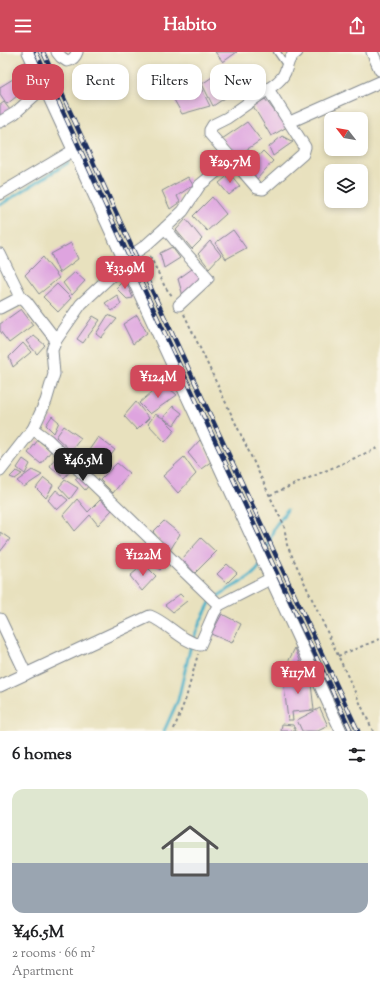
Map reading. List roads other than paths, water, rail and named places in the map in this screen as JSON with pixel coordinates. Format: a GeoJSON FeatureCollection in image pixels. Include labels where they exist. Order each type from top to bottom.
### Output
{"type":"FeatureCollection","features":[{"type":"Feature","properties":{"kind":"street"},"geometry":{"type":"LineString","coordinates":[[28,52],[33,64]]}},
{"type":"Feature","properties":{"kind":"street"},"geometry":{"type":"LineString","coordinates":[[58,52],[61,57],[67,61],[72,60],[77,52]]}},
{"type":"Feature","properties":{"kind":"street"},"geometry":{"type":"LineString","coordinates":[[268,89],[305,147],[304,154],[263,189],[257,188],[210,134],[210,130],[213,125],[227,118],[268,89],[277,83],[283,76],[286,65],[297,52]]}},
{"type":"Feature","properties":{"kind":"street"},"geometry":{"type":"LineString","coordinates":[[372,52],[380,70]]}},
{"type":"Feature","properties":{"kind":"street"},"geometry":{"type":"LineString","coordinates":[[290,122],[380,82]]}},
{"type":"Feature","properties":{"kind":"street"},"geometry":{"type":"LineString","coordinates":[[0,122],[15,113],[29,100]]}},
{"type":"Feature","properties":{"kind":"street"},"geometry":{"type":"LineString","coordinates":[[50,100],[341,731]]}},
{"type":"Feature","properties":{"kind":"street"},"geometry":{"type":"LineString","coordinates":[[0,194],[74,150]]}},
{"type":"Feature","properties":{"kind":"street"},"geometry":{"type":"LineString","coordinates":[[0,471],[33,429],[52,384],[54,374],[52,350],[56,340],[81,304],[125,263],[134,252],[145,246],[166,228],[183,211],[200,185],[232,159]]}},
{"type":"Feature","properties":{"kind":"street"},"geometry":{"type":"LineString","coordinates":[[166,228],[208,278],[179,305]]}},
{"type":"Feature","properties":{"kind":"street"},"geometry":{"type":"LineString","coordinates":[[0,254],[21,297],[26,301],[56,340]]}},
{"type":"Feature","properties":{"kind":"street"},"geometry":{"type":"LineString","coordinates":[[0,308],[21,297]]}},
{"type":"Feature","properties":{"kind":"street"},"geometry":{"type":"LineString","coordinates":[[33,429],[48,440],[219,604]]}},
{"type":"Feature","properties":{"kind":"street"},"geometry":{"type":"LineString","coordinates":[[0,686],[150,616],[184,638],[199,645],[219,604],[269,575]]}},
{"type":"Feature","properties":{"kind":"street"},"geometry":{"type":"LineString","coordinates":[[0,619],[26,674]]}},
{"type":"Feature","properties":{"kind":"lane"},"geometry":{"type":"LineString","coordinates":[[277,52],[286,65]]}},
{"type":"Feature","properties":{"kind":"waterway"},"geometry":{"type":"LineString","coordinates":[[0,205],[68,163]]}},
{"type":"Feature","properties":{"kind":"waterway"},"geometry":{"type":"LineString","coordinates":[[264,556],[274,528],[287,510]]}},
{"type":"Feature","properties":{"kind":"waterway"},"geometry":{"type":"LineString","coordinates":[[216,598],[247,579],[257,570],[260,565]]}},
{"type":"Feature","properties":{"kind":"waterway"},"geometry":{"type":"LineString","coordinates":[[193,640],[211,601]]}},
{"type":"Feature","properties":{"kind":"waterway"},"geometry":{"type":"LineString","coordinates":[[164,731],[178,700],[191,645]]}},
{"type":"Feature","properties":{"kind":"railway"},"geometry":{"type":"LineString","coordinates":[[36,52],[129,257],[351,731]]}},
{"type":"Feature","properties":{"kind":"railway"},"geometry":{"type":"LineString","coordinates":[[43,52],[134,252],[358,731]]}}]}
